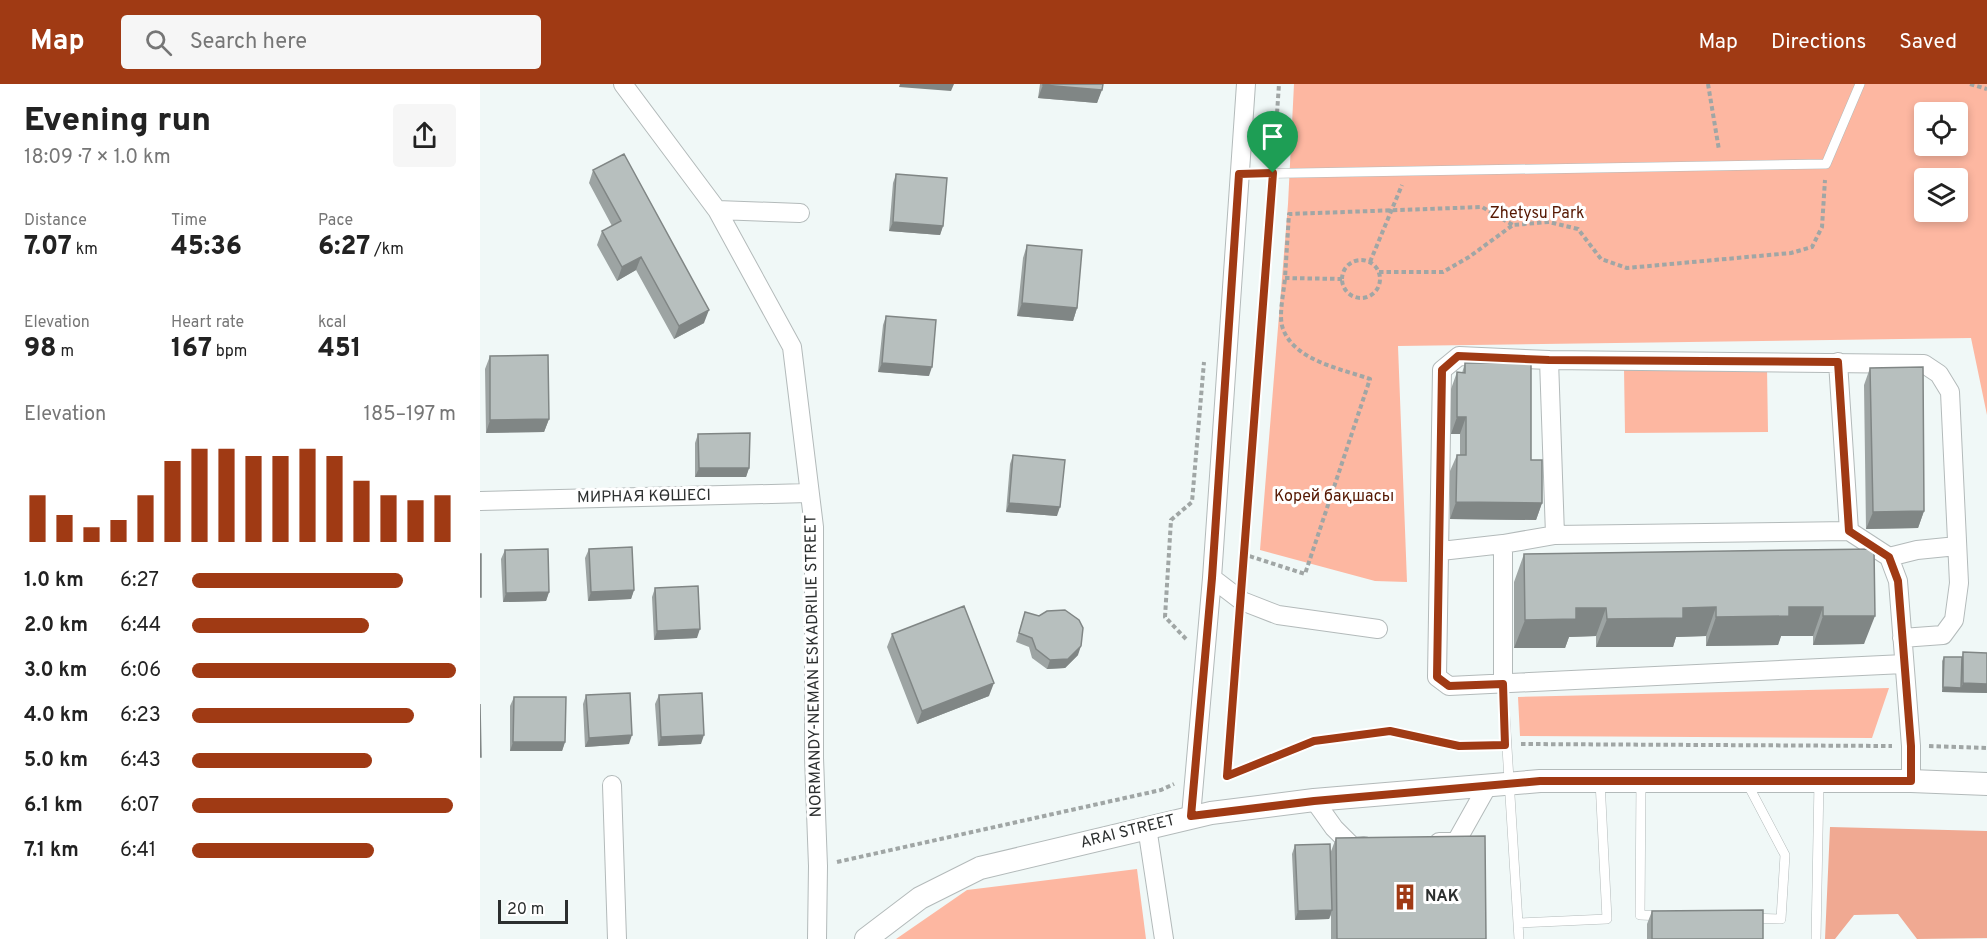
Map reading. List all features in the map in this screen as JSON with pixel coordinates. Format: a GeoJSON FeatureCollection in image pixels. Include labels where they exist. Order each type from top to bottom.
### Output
{"type":"FeatureCollection","features":[{"type":"Feature","properties":{"kind":"street","name":"NORMANDY-NEMAN ESKADRILIE STREET"},"geometry":{"type":"LineString","coordinates":[[623,84],[717,210],[792,347],[807,453],[814,527],[814,758],[819,866],[817,939]]}},
{"type":"Feature","properties":{"kind":"street"},"geometry":{"type":"LineString","coordinates":[[1191,816],[1212,578],[1246,84]]}},
{"type":"Feature","properties":{"kind":"street"},"geometry":{"type":"LineString","coordinates":[[717,210],[800,213]]}},
{"type":"Feature","properties":{"kind":"street"},"geometry":{"type":"LineString","coordinates":[[1902,638],[1943,635],[1954,620],[1959,583],[1950,392],[1939,374],[1924,364],[1549,360],[1458,356],[1442,370],[1441,551],[1437,677],[1449,686],[1904,664]]}},
{"type":"Feature","properties":{"kind":"street"},"geometry":{"type":"LineString","coordinates":[[1549,360],[1555,535]]}},
{"type":"Feature","properties":{"kind":"street"},"geometry":{"type":"LineString","coordinates":[[1838,362],[1849,531]]}},
{"type":"Feature","properties":{"kind":"street","name":"МИРНАЯ КӨШЕСІ"},"geometry":{"type":"LineString","coordinates":[[480,501],[809,493]]}},
{"type":"Feature","properties":{"kind":"street"},"geometry":{"type":"LineString","coordinates":[[1441,551],[1555,535],[1849,531],[1889,557],[1898,581],[1911,746],[1911,781]]}},
{"type":"Feature","properties":{"kind":"street"},"geometry":{"type":"LineString","coordinates":[[1503,544],[1503,684]]}},
{"type":"Feature","properties":{"kind":"street"},"geometry":{"type":"LineString","coordinates":[[1889,557],[1917,549],[1958,546]]}},
{"type":"Feature","properties":{"kind":"street"},"geometry":{"type":"LineString","coordinates":[[1212,578],[1242,601],[1278,615],[1378,628]]}},
{"type":"Feature","properties":{"kind":"street","name":"ARAI STREET"},"geometry":{"type":"LineString","coordinates":[[866,939],[920,898],[980,868],[1191,816],[1314,801],[1498,784],[1641,780],[1911,781],[1987,784]]}},
{"type":"Feature","properties":{"kind":"street"},"geometry":{"type":"LineString","coordinates":[[612,784],[617,939]]}},
{"type":"Feature","properties":{"kind":"street"},"geometry":{"type":"LineString","coordinates":[[1422,843],[1456,842],[1498,784]]}},
{"type":"Feature","properties":{"kind":"street"},"geometry":{"type":"LineString","coordinates":[[1314,801],[1334,828],[1353,847],[1376,845]]}},
{"type":"Feature","properties":{"kind":"street"},"geometry":{"type":"LineString","coordinates":[[1147,827],[1164,939]]}},
{"type":"Feature","properties":{"kind":"lane"},"geometry":{"type":"LineString","coordinates":[[1239,174],[1826,164],[1860,84]]}},
{"type":"Feature","properties":{"kind":"lane"},"geometry":{"type":"LineString","coordinates":[[1503,684],[1505,745],[1498,784],[1519,939]]}},
{"type":"Feature","properties":{"kind":"lane"},"geometry":{"type":"LineString","coordinates":[[1641,780],[1640,915],[1675,916]]}},
{"type":"Feature","properties":{"kind":"lane"},"geometry":{"type":"LineString","coordinates":[[1518,923],[1607,919],[1600,781]]}},
{"type":"Feature","properties":{"kind":"lane"},"geometry":{"type":"LineString","coordinates":[[1734,918],[1781,919],[1785,855],[1746,781]]}},
{"type":"Feature","properties":{"kind":"lane"},"geometry":{"type":"LineString","coordinates":[[1816,939],[1819,782]]}},
{"type":"Feature","properties":{"kind":"path"},"geometry":{"type":"LineString","coordinates":[[1279,84],[1243,554],[1242,601],[1227,776],[1314,741],[1390,731],[1459,746],[1987,748]]}},
{"type":"Feature","properties":{"kind":"path"},"geometry":{"type":"LineString","coordinates":[[1708,84],[1721,166]]}},
{"type":"Feature","properties":{"kind":"path"},"geometry":{"type":"LineString","coordinates":[[1970,84],[1987,89]]}},
{"type":"Feature","properties":{"kind":"path"},"geometry":{"type":"LineString","coordinates":[[1378,272],[1443,272],[1513,225],[1548,222],[1578,229],[1601,259],[1627,268],[1791,253],[1812,247],[1822,227],[1826,164]]}},
{"type":"Feature","properties":{"kind":"path"},"geometry":{"type":"LineString","coordinates":[[1370,262],[1394,210],[1407,171]]}},
{"type":"Feature","properties":{"kind":"path"},"geometry":{"type":"LineString","coordinates":[[1243,554],[1305,574],[1370,379],[1323,363],[1293,345],[1282,328],[1289,214],[1482,207],[1513,225]]}},
{"type":"Feature","properties":{"kind":"path"},"geometry":{"type":"LineString","coordinates":[[1364,260],[1370,262],[1378,272],[1377,290],[1367,297],[1350,294],[1342,279],[1343,273],[1351,262],[1364,260]]}},
{"type":"Feature","properties":{"kind":"path"},"geometry":{"type":"LineString","coordinates":[[1285,278],[1342,279]]}},
{"type":"Feature","properties":{"kind":"path"},"geometry":{"type":"LineString","coordinates":[[1185,651],[1186,639],[1165,617],[1171,520],[1192,502],[1204,352]]}},
{"type":"Feature","properties":{"kind":"path"},"geometry":{"type":"LineString","coordinates":[[819,866],[1161,790],[1175,784],[1176,776]]}},
{"type":"Feature","properties":{"kind":"green space","name":"Zhetysu Park"},"geometry":{"type":"Polygon","coordinates":[[[1294,84],[1987,84],[1987,415],[1971,338],[1398,346],[1407,582],[1375,581],[1260,550],[1288,204],[1294,84]]]}},
{"type":"Feature","properties":{"kind":"green space"},"geometry":{"type":"Polygon","coordinates":[[[1767,367],[1768,432],[1625,433],[1624,368],[1767,367]]]}},
{"type":"Feature","properties":{"kind":"green space"},"geometry":{"type":"Polygon","coordinates":[[[1889,688],[1872,738],[1520,736],[1518,697],[1889,688]]]}},
{"type":"Feature","properties":{"kind":"green space"},"geometry":{"type":"Polygon","coordinates":[[[1137,869],[1146,939],[896,939],[967,890],[1137,869]]]}},
{"type":"Feature","properties":{"kind":"shaded area"},"geometry":{"type":"Polygon","coordinates":[[[1830,827],[1987,831],[1987,938],[1917,939],[1898,914],[1854,915],[1835,939],[1825,939],[1830,827]]]}},
{"type":"Feature","properties":{"kind":"building"},"geometry":{"type":"Polygon","coordinates":[[[1043,84],[1103,84],[1102,90],[1043,84]]]}},
{"type":"Feature","properties":{"kind":"building"},"geometry":{"type":"Polygon","coordinates":[[[624,154],[709,310],[679,326],[641,257],[622,267],[602,231],[621,221],[593,170],[624,154]]]}},
{"type":"Feature","properties":{"kind":"building"},"geometry":{"type":"Polygon","coordinates":[[[896,174],[947,178],[943,226],[893,222],[896,174]]]}},
{"type":"Feature","properties":{"kind":"building"},"geometry":{"type":"Polygon","coordinates":[[[1027,245],[1082,250],[1077,308],[1022,303],[1027,245]]]}},
{"type":"Feature","properties":{"kind":"building"},"geometry":{"type":"Polygon","coordinates":[[[886,316],[936,320],[932,367],[882,363],[886,316]]]}},
{"type":"Feature","properties":{"kind":"building"},"geometry":{"type":"Polygon","coordinates":[[[548,355],[549,419],[490,420],[490,356],[548,355]]]}},
{"type":"Feature","properties":{"kind":"building"},"geometry":{"type":"Polygon","coordinates":[[[1465,363],[1531,363],[1531,460],[1542,460],[1542,503],[1456,502],[1457,455],[1466,455],[1466,417],[1457,417],[1457,372],[1465,373],[1465,363]]]}},
{"type":"Feature","properties":{"kind":"building"},"geometry":{"type":"Polygon","coordinates":[[[1923,367],[1924,511],[1873,512],[1870,368],[1923,367]]]}},
{"type":"Feature","properties":{"kind":"building"},"geometry":{"type":"Polygon","coordinates":[[[750,433],[749,468],[699,468],[698,434],[750,433]]]}},
{"type":"Feature","properties":{"kind":"building"},"geometry":{"type":"Polygon","coordinates":[[[1013,455],[1065,460],[1060,507],[1009,503],[1013,455]]]}},
{"type":"Feature","properties":{"kind":"building"},"geometry":{"type":"Polygon","coordinates":[[[632,547],[634,590],[591,592],[589,549],[632,547]]]}},
{"type":"Feature","properties":{"kind":"building"},"geometry":{"type":"Polygon","coordinates":[[[548,549],[549,592],[506,593],[505,550],[548,549]]]}},
{"type":"Feature","properties":{"kind":"building"},"geometry":{"type":"Polygon","coordinates":[[[1874,549],[1875,616],[1823,616],[1823,607],[1789,607],[1789,616],[1716,617],[1716,607],[1683,608],[1683,618],[1607,619],[1606,608],[1576,608],[1576,619],[1525,620],[1524,554],[1874,549]]]}},
{"type":"Feature","properties":{"kind":"building"},"geometry":{"type":"Polygon","coordinates":[[[481,554],[481,597],[480,597],[481,554]]]}},
{"type":"Feature","properties":{"kind":"building"},"geometry":{"type":"Polygon","coordinates":[[[698,586],[700,629],[657,631],[655,588],[698,586]]]}},
{"type":"Feature","properties":{"kind":"building"},"geometry":{"type":"Polygon","coordinates":[[[964,606],[994,683],[922,711],[892,634],[964,606]]]}},
{"type":"Feature","properties":{"kind":"building"},"geometry":{"type":"Polygon","coordinates":[[[1065,610],[1079,620],[1083,628],[1081,646],[1068,659],[1050,660],[1036,649],[1032,638],[1019,633],[1025,612],[1039,616],[1047,611],[1065,610]]]}},
{"type":"Feature","properties":{"kind":"building"},"geometry":{"type":"Polygon","coordinates":[[[1963,652],[1987,653],[1987,684],[1963,683],[1963,652]]]}},
{"type":"Feature","properties":{"kind":"building"},"geometry":{"type":"Polygon","coordinates":[[[1944,657],[1962,657],[1961,688],[1943,687],[1944,657]]]}},
{"type":"Feature","properties":{"kind":"building"},"geometry":{"type":"Polygon","coordinates":[[[630,693],[632,735],[589,738],[586,695],[630,693]]]}},
{"type":"Feature","properties":{"kind":"building"},"geometry":{"type":"Polygon","coordinates":[[[702,693],[704,735],[661,737],[659,695],[702,693]]]}},
{"type":"Feature","properties":{"kind":"building"},"geometry":{"type":"Polygon","coordinates":[[[514,697],[566,697],[565,742],[513,742],[514,697]]]}},
{"type":"Feature","properties":{"kind":"building"},"geometry":{"type":"Polygon","coordinates":[[[480,704],[481,757],[480,757],[480,704]]]}},
{"type":"Feature","properties":{"kind":"building","name":"NAK"},"geometry":{"type":"Polygon","coordinates":[[[1485,836],[1486,939],[1337,939],[1336,838],[1485,836]]]}},
{"type":"Feature","properties":{"kind":"building"},"geometry":{"type":"Polygon","coordinates":[[[1330,844],[1332,910],[1298,911],[1295,845],[1330,844]]]}},
{"type":"Feature","properties":{"kind":"building"},"geometry":{"type":"Polygon","coordinates":[[[1763,910],[1763,939],[1652,939],[1652,911],[1763,910]]]}},
{"type":"Feature","properties":{"kind":"place","name":"NAK"},"geometry":{"type":"Point","coordinates":[1405,897]}},
{"type":"Feature","properties":{"kind":"route"},"geometry":{"type":"LineString","coordinates":[[1273,173],[1227,776],[1314,741],[1390,731],[1459,746],[1505,745],[1503,684],[1449,686],[1437,677],[1441,551],[1442,370],[1458,356],[1549,360],[1838,362],[1849,531],[1889,557],[1898,581],[1911,746],[1911,781],[1540,781],[1314,801],[1191,816],[1212,578],[1239,174],[1273,173]]}},
{"type":"Feature","properties":{"kind":"park label","name":"Корей бақшасы"},"geometry":{"type":"Point","coordinates":[1334,497]}}]}
